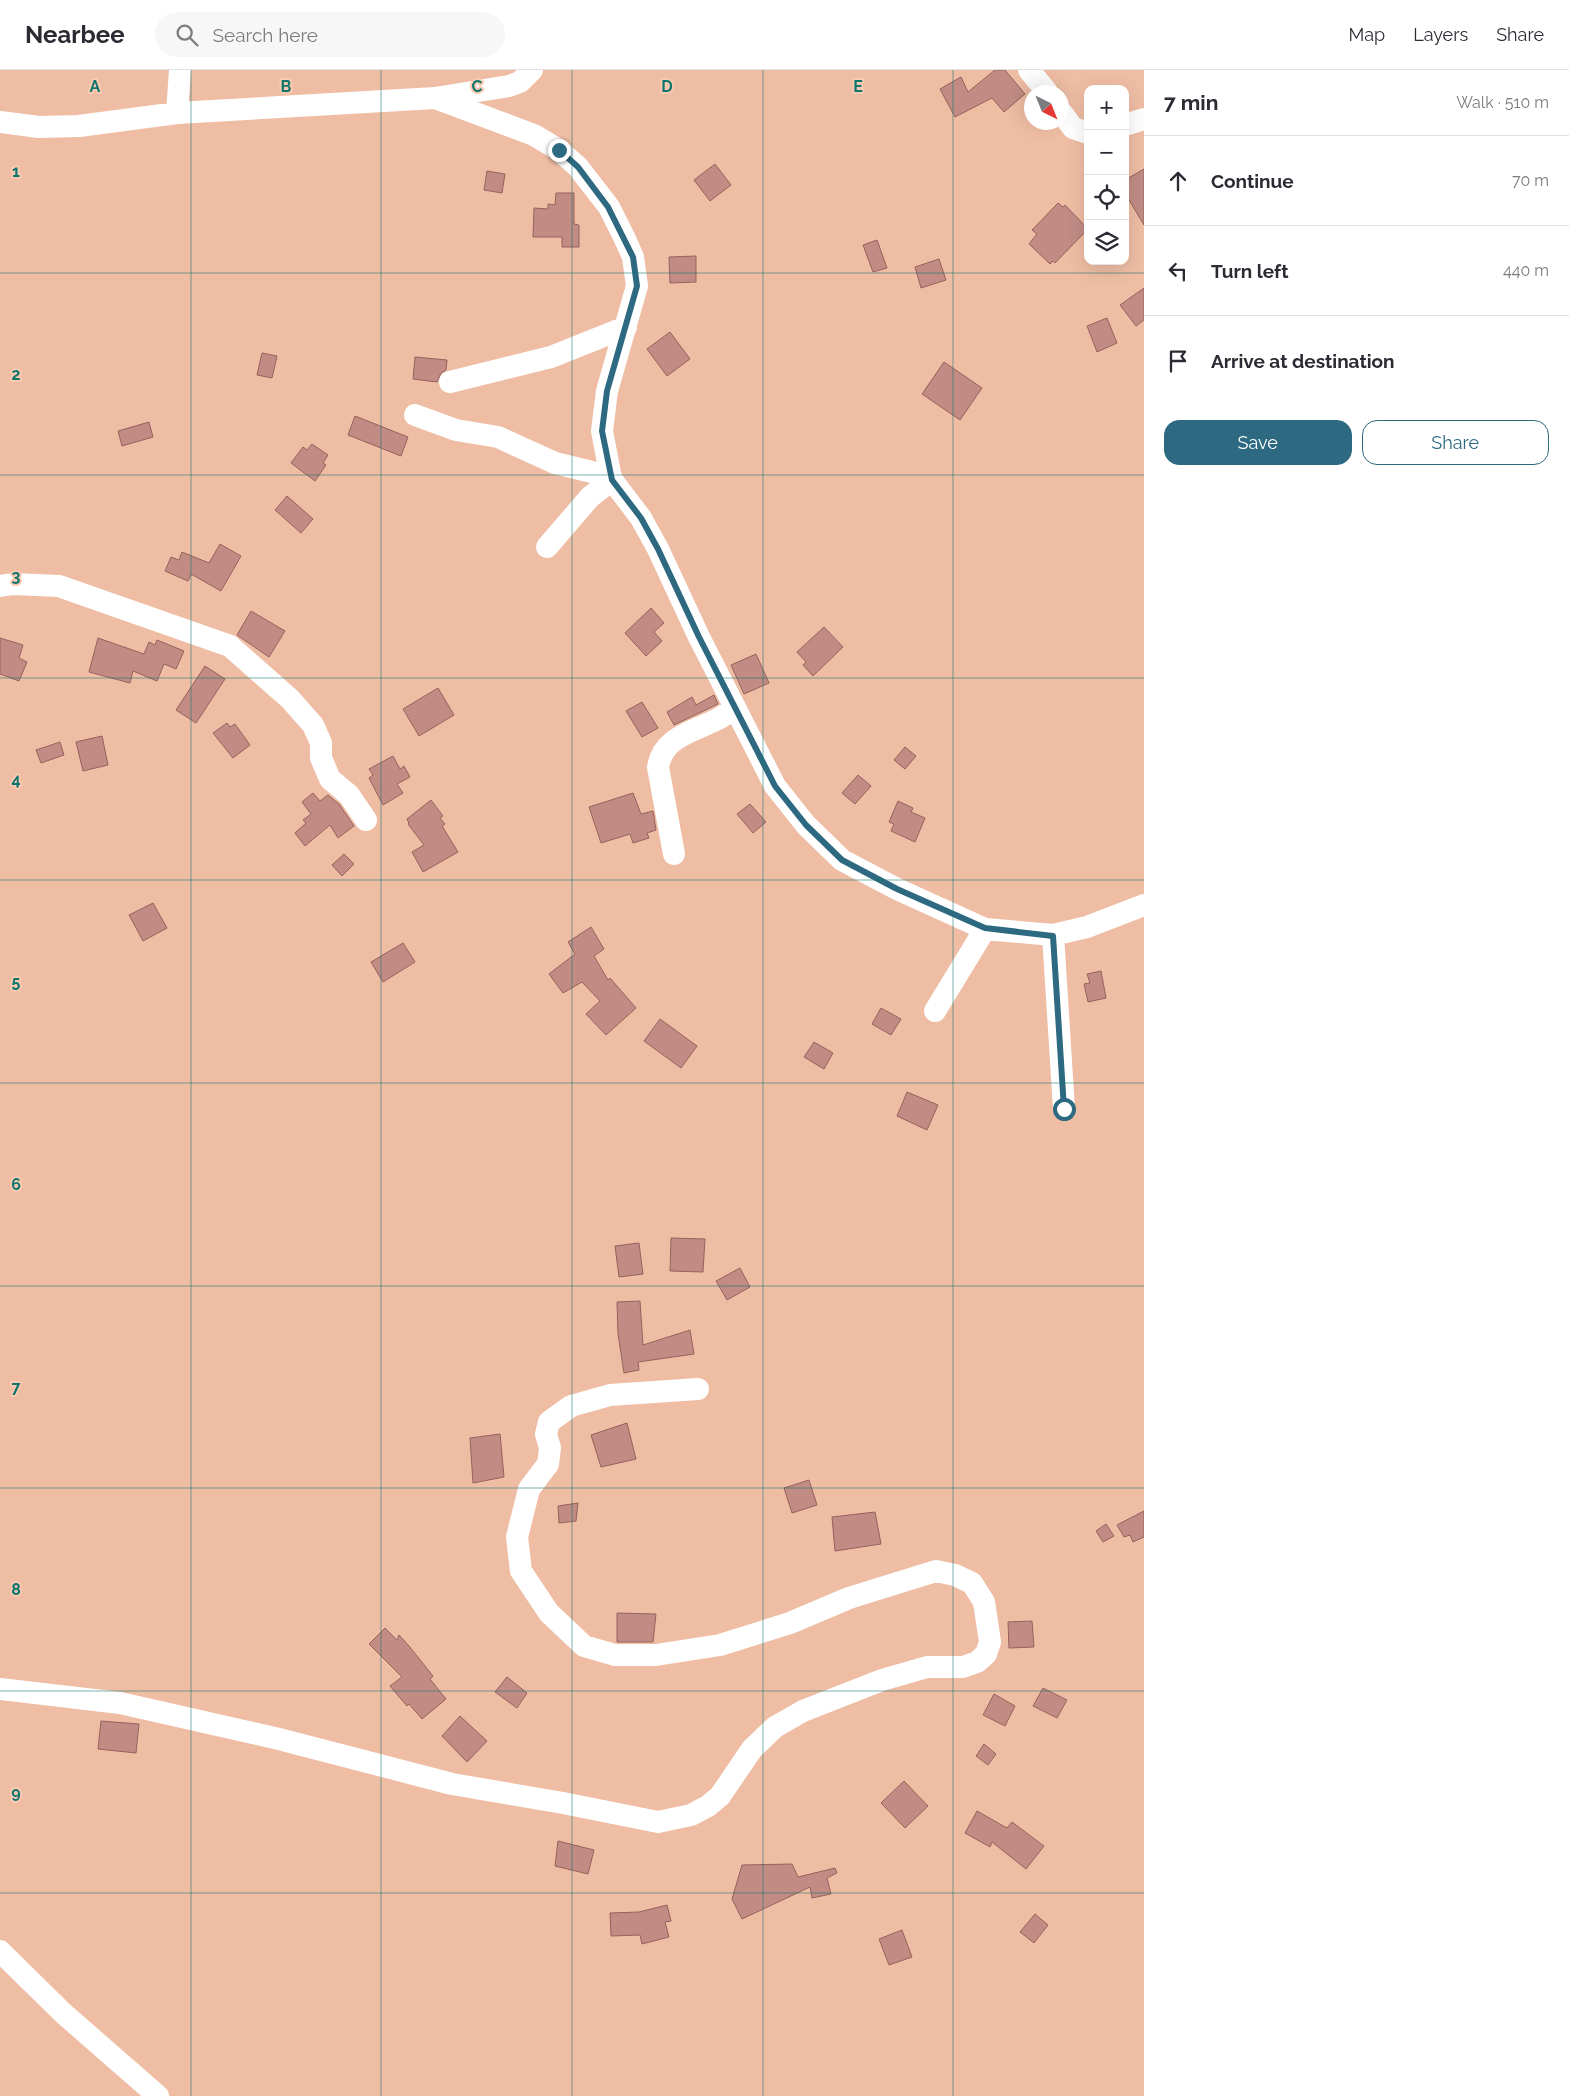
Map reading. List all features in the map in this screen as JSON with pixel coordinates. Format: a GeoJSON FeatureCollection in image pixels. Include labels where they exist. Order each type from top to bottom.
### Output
{"type":"FeatureCollection","features":[{"type":"Feature","properties":{"kind":"street"},"geometry":{"type":"LineString","coordinates":[[177,113],[180,70]]}},
{"type":"Feature","properties":{"kind":"street"},"geometry":{"type":"LineString","coordinates":[[0,122],[39,127],[79,126],[177,113],[436,98],[515,84],[520,82],[532,70]]}},
{"type":"Feature","properties":{"kind":"street"},"geometry":{"type":"LineString","coordinates":[[1029,70],[1041,85]]}},
{"type":"Feature","properties":{"kind":"street"},"geometry":{"type":"LineString","coordinates":[[436,98],[534,135],[559,150],[578,167],[608,207],[633,257],[637,286],[607,391],[602,431],[611,476],[641,518],[658,549],[775,786],[806,825],[842,860],[897,889],[985,928],[1053,936],[1087,927],[1144,905]]}},
{"type":"Feature","properties":{"kind":"street"},"geometry":{"type":"LineString","coordinates":[[1129,125],[1144,119]]}},
{"type":"Feature","properties":{"kind":"street"},"geometry":{"type":"LineString","coordinates":[[1069,123],[1073,128],[1084,132]]}},
{"type":"Feature","properties":{"kind":"street"},"geometry":{"type":"LineString","coordinates":[[450,382],[551,357],[626,327]]}},
{"type":"Feature","properties":{"kind":"street"},"geometry":{"type":"LineString","coordinates":[[415,415],[456,430],[498,437],[555,463],[611,476]]}},
{"type":"Feature","properties":{"kind":"street"},"geometry":{"type":"LineString","coordinates":[[547,547],[590,497],[611,476]]}},
{"type":"Feature","properties":{"kind":"street"},"geometry":{"type":"LineString","coordinates":[[0,586],[13,584],[58,586],[230,646],[290,699],[313,725],[321,743],[321,758],[330,779],[350,795],[366,820]]}},
{"type":"Feature","properties":{"kind":"street"},"geometry":{"type":"LineString","coordinates":[[674,854],[658,767],[660,757],[679,736],[717,720],[736,707]]}},
{"type":"Feature","properties":{"kind":"street"},"geometry":{"type":"LineString","coordinates":[[935,1011],[985,928]]}},
{"type":"Feature","properties":{"kind":"street"},"geometry":{"type":"LineString","coordinates":[[1053,936],[1064,1109]]}},
{"type":"Feature","properties":{"kind":"street"},"geometry":{"type":"LineString","coordinates":[[0,1689],[120,1703],[279,1739],[452,1784],[563,1802],[658,1822],[691,1815],[708,1806],[720,1796],[752,1749],[775,1727],[803,1711],[882,1680],[927,1667],[962,1667],[977,1662],[986,1654],[990,1642],[984,1602],[972,1583],[955,1575],[936,1571],[849,1598],[790,1623],[720,1645],[656,1655],[615,1655],[584,1646],[548,1613],[521,1570],[517,1537],[529,1489],[548,1464],[550,1448],[546,1434],[549,1422],[571,1406],[610,1395],[698,1389]]}},
{"type":"Feature","properties":{"kind":"street"},"geometry":{"type":"LineString","coordinates":[[0,1950],[63,2013],[158,2096]]}},
{"type":"Feature","properties":{"kind":"building"},"geometry":{"type":"Polygon","coordinates":[[[995,70],[1005,70],[1024,95],[1004,112],[992,98],[955,117],[940,89],[961,77],[968,92],[995,70]]]}},
{"type":"Feature","properties":{"kind":"building"},"geometry":{"type":"Polygon","coordinates":[[[715,164],[731,185],[710,201],[694,180],[715,164]]]}},
{"type":"Feature","properties":{"kind":"building"},"geometry":{"type":"Polygon","coordinates":[[[1144,169],[1144,225],[1129,200],[1129,178],[1144,169]]]}},
{"type":"Feature","properties":{"kind":"building"},"geometry":{"type":"Polygon","coordinates":[[[487,171],[505,174],[502,193],[484,190],[487,171]]]}},
{"type":"Feature","properties":{"kind":"building"},"geometry":{"type":"Polygon","coordinates":[[[556,193],[574,193],[574,224],[579,225],[579,247],[562,247],[562,237],[533,237],[534,208],[548,209],[548,204],[555,205],[556,193]]]}},
{"type":"Feature","properties":{"kind":"building"},"geometry":{"type":"Polygon","coordinates":[[[1058,203],[1063,207],[1065,205],[1084,225],[1084,233],[1055,263],[1053,261],[1050,264],[1029,244],[1037,234],[1032,230],[1058,203]]]}},
{"type":"Feature","properties":{"kind":"building"},"geometry":{"type":"Polygon","coordinates":[[[877,240],[887,268],[873,272],[863,245],[877,240]]]}},
{"type":"Feature","properties":{"kind":"building"},"geometry":{"type":"Polygon","coordinates":[[[696,256],[696,282],[670,283],[669,257],[696,256]]]}},
{"type":"Feature","properties":{"kind":"building"},"geometry":{"type":"Polygon","coordinates":[[[939,259],[946,280],[921,288],[915,267],[939,259]]]}},
{"type":"Feature","properties":{"kind":"building"},"geometry":{"type":"Polygon","coordinates":[[[1144,288],[1144,320],[1136,326],[1120,305],[1144,288]]]}},
{"type":"Feature","properties":{"kind":"building"},"geometry":{"type":"Polygon","coordinates":[[[1107,318],[1117,343],[1097,352],[1087,326],[1107,318]]]}},
{"type":"Feature","properties":{"kind":"building"},"geometry":{"type":"Polygon","coordinates":[[[670,332],[690,359],[667,376],[647,349],[670,332]]]}},
{"type":"Feature","properties":{"kind":"building"},"geometry":{"type":"Polygon","coordinates":[[[262,353],[277,356],[272,378],[257,375],[262,353]]]}},
{"type":"Feature","properties":{"kind":"building"},"geometry":{"type":"Polygon","coordinates":[[[415,357],[447,360],[446,370],[441,373],[437,382],[413,379],[415,357]]]}},
{"type":"Feature","properties":{"kind":"building"},"geometry":{"type":"Polygon","coordinates":[[[944,362],[982,388],[960,420],[922,394],[944,362]]]}},
{"type":"Feature","properties":{"kind":"building"},"geometry":{"type":"Polygon","coordinates":[[[355,416],[408,437],[401,456],[348,435],[355,416]]]}},
{"type":"Feature","properties":{"kind":"building"},"geometry":{"type":"Polygon","coordinates":[[[149,422],[153,437],[122,446],[118,431],[149,422]]]}},
{"type":"Feature","properties":{"kind":"building"},"geometry":{"type":"Polygon","coordinates":[[[312,444],[328,455],[323,463],[326,465],[315,481],[291,463],[303,447],[307,450],[312,444]]]}},
{"type":"Feature","properties":{"kind":"building"},"geometry":{"type":"Polygon","coordinates":[[[287,496],[313,519],[301,533],[275,510],[287,496]]]}},
{"type":"Feature","properties":{"kind":"building"},"geometry":{"type":"Polygon","coordinates":[[[220,544],[241,556],[221,591],[191,574],[188,581],[165,571],[171,557],[179,560],[182,552],[209,563],[220,544]]]}},
{"type":"Feature","properties":{"kind":"building"},"geometry":{"type":"Polygon","coordinates":[[[651,608],[664,623],[654,632],[662,641],[646,656],[625,633],[651,608]]]}},
{"type":"Feature","properties":{"kind":"building"},"geometry":{"type":"Polygon","coordinates":[[[251,611],[285,631],[269,657],[237,635],[251,611]]]}},
{"type":"Feature","properties":{"kind":"building"},"geometry":{"type":"Polygon","coordinates":[[[824,627],[843,647],[813,676],[803,665],[806,662],[797,652],[824,627]]]}},
{"type":"Feature","properties":{"kind":"building"},"geometry":{"type":"Polygon","coordinates":[[[0,638],[23,645],[19,658],[27,662],[19,681],[0,674],[0,638]]]}},
{"type":"Feature","properties":{"kind":"building"},"geometry":{"type":"Polygon","coordinates":[[[98,638],[144,654],[149,642],[155,645],[157,640],[184,651],[176,669],[164,664],[157,681],[133,671],[130,683],[89,672],[98,638]]]}},
{"type":"Feature","properties":{"kind":"building"},"geometry":{"type":"Polygon","coordinates":[[[756,654],[769,683],[744,694],[731,665],[756,654]]]}},
{"type":"Feature","properties":{"kind":"building"},"geometry":{"type":"Polygon","coordinates":[[[205,666],[225,679],[196,723],[176,710],[205,666]]]}},
{"type":"Feature","properties":{"kind":"building"},"geometry":{"type":"Polygon","coordinates":[[[438,688],[454,715],[419,736],[403,709],[438,688]]]}},
{"type":"Feature","properties":{"kind":"building"},"geometry":{"type":"Polygon","coordinates":[[[714,695],[718,704],[674,725],[667,712],[692,697],[696,705],[714,695]]]}},
{"type":"Feature","properties":{"kind":"building"},"geometry":{"type":"Polygon","coordinates":[[[642,702],[658,728],[642,737],[626,711],[642,702]]]}},
{"type":"Feature","properties":{"kind":"building"},"geometry":{"type":"Polygon","coordinates":[[[227,723],[230,727],[235,724],[250,745],[233,758],[213,733],[227,723]]]}},
{"type":"Feature","properties":{"kind":"building"},"geometry":{"type":"Polygon","coordinates":[[[102,736],[108,765],[83,771],[76,742],[102,736]]]}},
{"type":"Feature","properties":{"kind":"building"},"geometry":{"type":"Polygon","coordinates":[[[60,742],[64,755],[41,763],[36,750],[60,742]]]}},
{"type":"Feature","properties":{"kind":"building"},"geometry":{"type":"Polygon","coordinates":[[[905,747],[916,756],[905,769],[894,760],[905,747]]]}},
{"type":"Feature","properties":{"kind":"building"},"geometry":{"type":"Polygon","coordinates":[[[393,756],[400,769],[404,766],[410,777],[397,784],[403,793],[383,805],[369,778],[373,775],[369,769],[393,756]]]}},
{"type":"Feature","properties":{"kind":"building"},"geometry":{"type":"Polygon","coordinates":[[[858,775],[871,786],[855,804],[842,793],[858,775]]]}},
{"type":"Feature","properties":{"kind":"building"},"geometry":{"type":"Polygon","coordinates":[[[313,793],[320,801],[328,795],[339,804],[354,826],[338,838],[330,825],[305,846],[295,833],[306,823],[303,820],[311,814],[302,802],[313,793]]]}},
{"type":"Feature","properties":{"kind":"building"},"geometry":{"type":"Polygon","coordinates":[[[633,793],[641,814],[653,811],[656,830],[647,833],[649,838],[633,843],[630,834],[601,843],[589,807],[633,793]]]}},
{"type":"Feature","properties":{"kind":"building"},"geometry":{"type":"Polygon","coordinates":[[[431,800],[443,816],[440,818],[445,824],[442,826],[458,852],[423,872],[412,852],[424,845],[408,824],[407,819],[431,800]]]}},
{"type":"Feature","properties":{"kind":"building"},"geometry":{"type":"Polygon","coordinates":[[[898,801],[913,808],[911,812],[925,818],[915,842],[891,831],[894,824],[889,822],[898,801]]]}},
{"type":"Feature","properties":{"kind":"building"},"geometry":{"type":"Polygon","coordinates":[[[750,804],[766,822],[753,833],[737,814],[750,804]]]}},
{"type":"Feature","properties":{"kind":"building"},"geometry":{"type":"Polygon","coordinates":[[[344,854],[354,864],[342,876],[332,865],[344,854]]]}},
{"type":"Feature","properties":{"kind":"building"},"geometry":{"type":"Polygon","coordinates":[[[153,903],[167,928],[143,941],[129,915],[153,903]]]}},
{"type":"Feature","properties":{"kind":"building"},"geometry":{"type":"Polygon","coordinates":[[[591,927],[604,949],[594,956],[608,980],[610,978],[636,1008],[606,1035],[586,1014],[600,1001],[582,982],[563,993],[549,974],[575,954],[568,942],[591,927]]]}},
{"type":"Feature","properties":{"kind":"building"},"geometry":{"type":"Polygon","coordinates":[[[403,943],[415,962],[383,982],[371,962],[403,943]]]}},
{"type":"Feature","properties":{"kind":"building"},"geometry":{"type":"Polygon","coordinates":[[[1101,971],[1106,998],[1088,1002],[1084,984],[1090,983],[1087,974],[1101,971]]]}},
{"type":"Feature","properties":{"kind":"building"},"geometry":{"type":"Polygon","coordinates":[[[881,1008],[901,1019],[891,1035],[872,1024],[881,1008]]]}},
{"type":"Feature","properties":{"kind":"building"},"geometry":{"type":"Polygon","coordinates":[[[660,1019],[697,1046],[681,1068],[644,1041],[660,1019]]]}},
{"type":"Feature","properties":{"kind":"building"},"geometry":{"type":"Polygon","coordinates":[[[814,1042],[833,1053],[824,1069],[804,1057],[814,1042]]]}},
{"type":"Feature","properties":{"kind":"building"},"geometry":{"type":"Polygon","coordinates":[[[907,1092],[938,1105],[927,1130],[897,1116],[907,1092]]]}},
{"type":"Feature","properties":{"kind":"building"},"geometry":{"type":"Polygon","coordinates":[[[671,1238],[705,1239],[703,1272],[670,1271],[671,1238]]]}},
{"type":"Feature","properties":{"kind":"building"},"geometry":{"type":"Polygon","coordinates":[[[639,1243],[643,1274],[619,1277],[615,1246],[639,1243]]]}},
{"type":"Feature","properties":{"kind":"building"},"geometry":{"type":"Polygon","coordinates":[[[740,1268],[750,1287],[727,1300],[716,1281],[740,1268]]]}},
{"type":"Feature","properties":{"kind":"building"},"geometry":{"type":"Polygon","coordinates":[[[640,1301],[643,1345],[690,1330],[694,1354],[638,1362],[639,1370],[624,1373],[618,1334],[617,1302],[640,1301]]]}},
{"type":"Feature","properties":{"kind":"building"},"geometry":{"type":"Polygon","coordinates":[[[627,1423],[636,1459],[601,1467],[591,1435],[627,1423]]]}},
{"type":"Feature","properties":{"kind":"building"},"geometry":{"type":"Polygon","coordinates":[[[500,1434],[504,1477],[473,1483],[470,1438],[500,1434]]]}},
{"type":"Feature","properties":{"kind":"building"},"geometry":{"type":"Polygon","coordinates":[[[809,1480],[817,1505],[792,1513],[784,1488],[809,1480]]]}},
{"type":"Feature","properties":{"kind":"building"},"geometry":{"type":"Polygon","coordinates":[[[578,1503],[576,1521],[559,1523],[558,1506],[578,1503]]]}},
{"type":"Feature","properties":{"kind":"building"},"geometry":{"type":"Polygon","coordinates":[[[1144,1511],[1144,1537],[1133,1542],[1130,1535],[1124,1537],[1117,1525],[1144,1511]]]}},
{"type":"Feature","properties":{"kind":"building"},"geometry":{"type":"Polygon","coordinates":[[[875,1512],[881,1544],[835,1551],[832,1517],[875,1512]]]}},
{"type":"Feature","properties":{"kind":"building"},"geometry":{"type":"Polygon","coordinates":[[[1106,1524],[1114,1536],[1103,1542],[1096,1531],[1106,1524]]]}},
{"type":"Feature","properties":{"kind":"building"},"geometry":{"type":"Polygon","coordinates":[[[617,1613],[656,1614],[653,1642],[617,1642],[617,1613]]]}},
{"type":"Feature","properties":{"kind":"building"},"geometry":{"type":"Polygon","coordinates":[[[1032,1621],[1034,1647],[1009,1648],[1008,1622],[1032,1621]]]}},
{"type":"Feature","properties":{"kind":"building"},"geometry":{"type":"Polygon","coordinates":[[[385,1628],[397,1640],[399,1635],[409,1646],[433,1676],[430,1679],[446,1699],[422,1719],[409,1704],[407,1706],[390,1686],[402,1677],[369,1644],[385,1628]]]}},
{"type":"Feature","properties":{"kind":"building"},"geometry":{"type":"Polygon","coordinates":[[[507,1677],[527,1693],[517,1708],[495,1692],[507,1677]]]}},
{"type":"Feature","properties":{"kind":"building"},"geometry":{"type":"Polygon","coordinates":[[[1043,1688],[1067,1700],[1057,1718],[1033,1706],[1043,1688]]]}},
{"type":"Feature","properties":{"kind":"building"},"geometry":{"type":"Polygon","coordinates":[[[994,1694],[1015,1706],[1005,1726],[983,1715],[994,1694]]]}},
{"type":"Feature","properties":{"kind":"building"},"geometry":{"type":"Polygon","coordinates":[[[460,1716],[487,1741],[467,1762],[442,1736],[460,1716]]]}},
{"type":"Feature","properties":{"kind":"building"},"geometry":{"type":"Polygon","coordinates":[[[101,1721],[139,1724],[136,1753],[98,1749],[101,1721]]]}},
{"type":"Feature","properties":{"kind":"building"},"geometry":{"type":"Polygon","coordinates":[[[984,1744],[996,1754],[988,1765],[976,1756],[984,1744]]]}},
{"type":"Feature","properties":{"kind":"building"},"geometry":{"type":"Polygon","coordinates":[[[904,1781],[928,1806],[905,1828],[881,1803],[904,1781]]]}},
{"type":"Feature","properties":{"kind":"building"},"geometry":{"type":"Polygon","coordinates":[[[977,1811],[1007,1828],[1012,1822],[1044,1846],[1026,1869],[992,1842],[990,1847],[965,1833],[977,1811]]]}},
{"type":"Feature","properties":{"kind":"building"},"geometry":{"type":"Polygon","coordinates":[[[558,1841],[594,1850],[588,1874],[555,1866],[558,1841]]]}},
{"type":"Feature","properties":{"kind":"building"},"geometry":{"type":"Polygon","coordinates":[[[792,1864],[798,1877],[835,1868],[837,1873],[827,1878],[831,1894],[812,1898],[810,1887],[742,1919],[732,1899],[742,1865],[792,1864]]]}},
{"type":"Feature","properties":{"kind":"building"},"geometry":{"type":"Polygon","coordinates":[[[667,1905],[671,1921],[665,1922],[669,1937],[642,1944],[640,1935],[611,1936],[610,1913],[639,1912],[667,1905]]]}},
{"type":"Feature","properties":{"kind":"building"},"geometry":{"type":"Polygon","coordinates":[[[1035,1914],[1048,1925],[1034,1943],[1020,1932],[1035,1914]]]}},
{"type":"Feature","properties":{"kind":"building"},"geometry":{"type":"Polygon","coordinates":[[[902,1930],[912,1957],[889,1965],[879,1939],[902,1930]]]}},
{"type":"Feature","properties":{"kind":"route"},"geometry":{"type":"LineString","coordinates":[[559,150],[578,167],[608,207],[633,257],[637,286],[607,391],[602,431],[612,480],[641,518],[658,549],[678,587],[699,637],[775,786],[806,825],[842,860],[897,889],[985,928],[1053,936],[1064,1109]]}}]}
